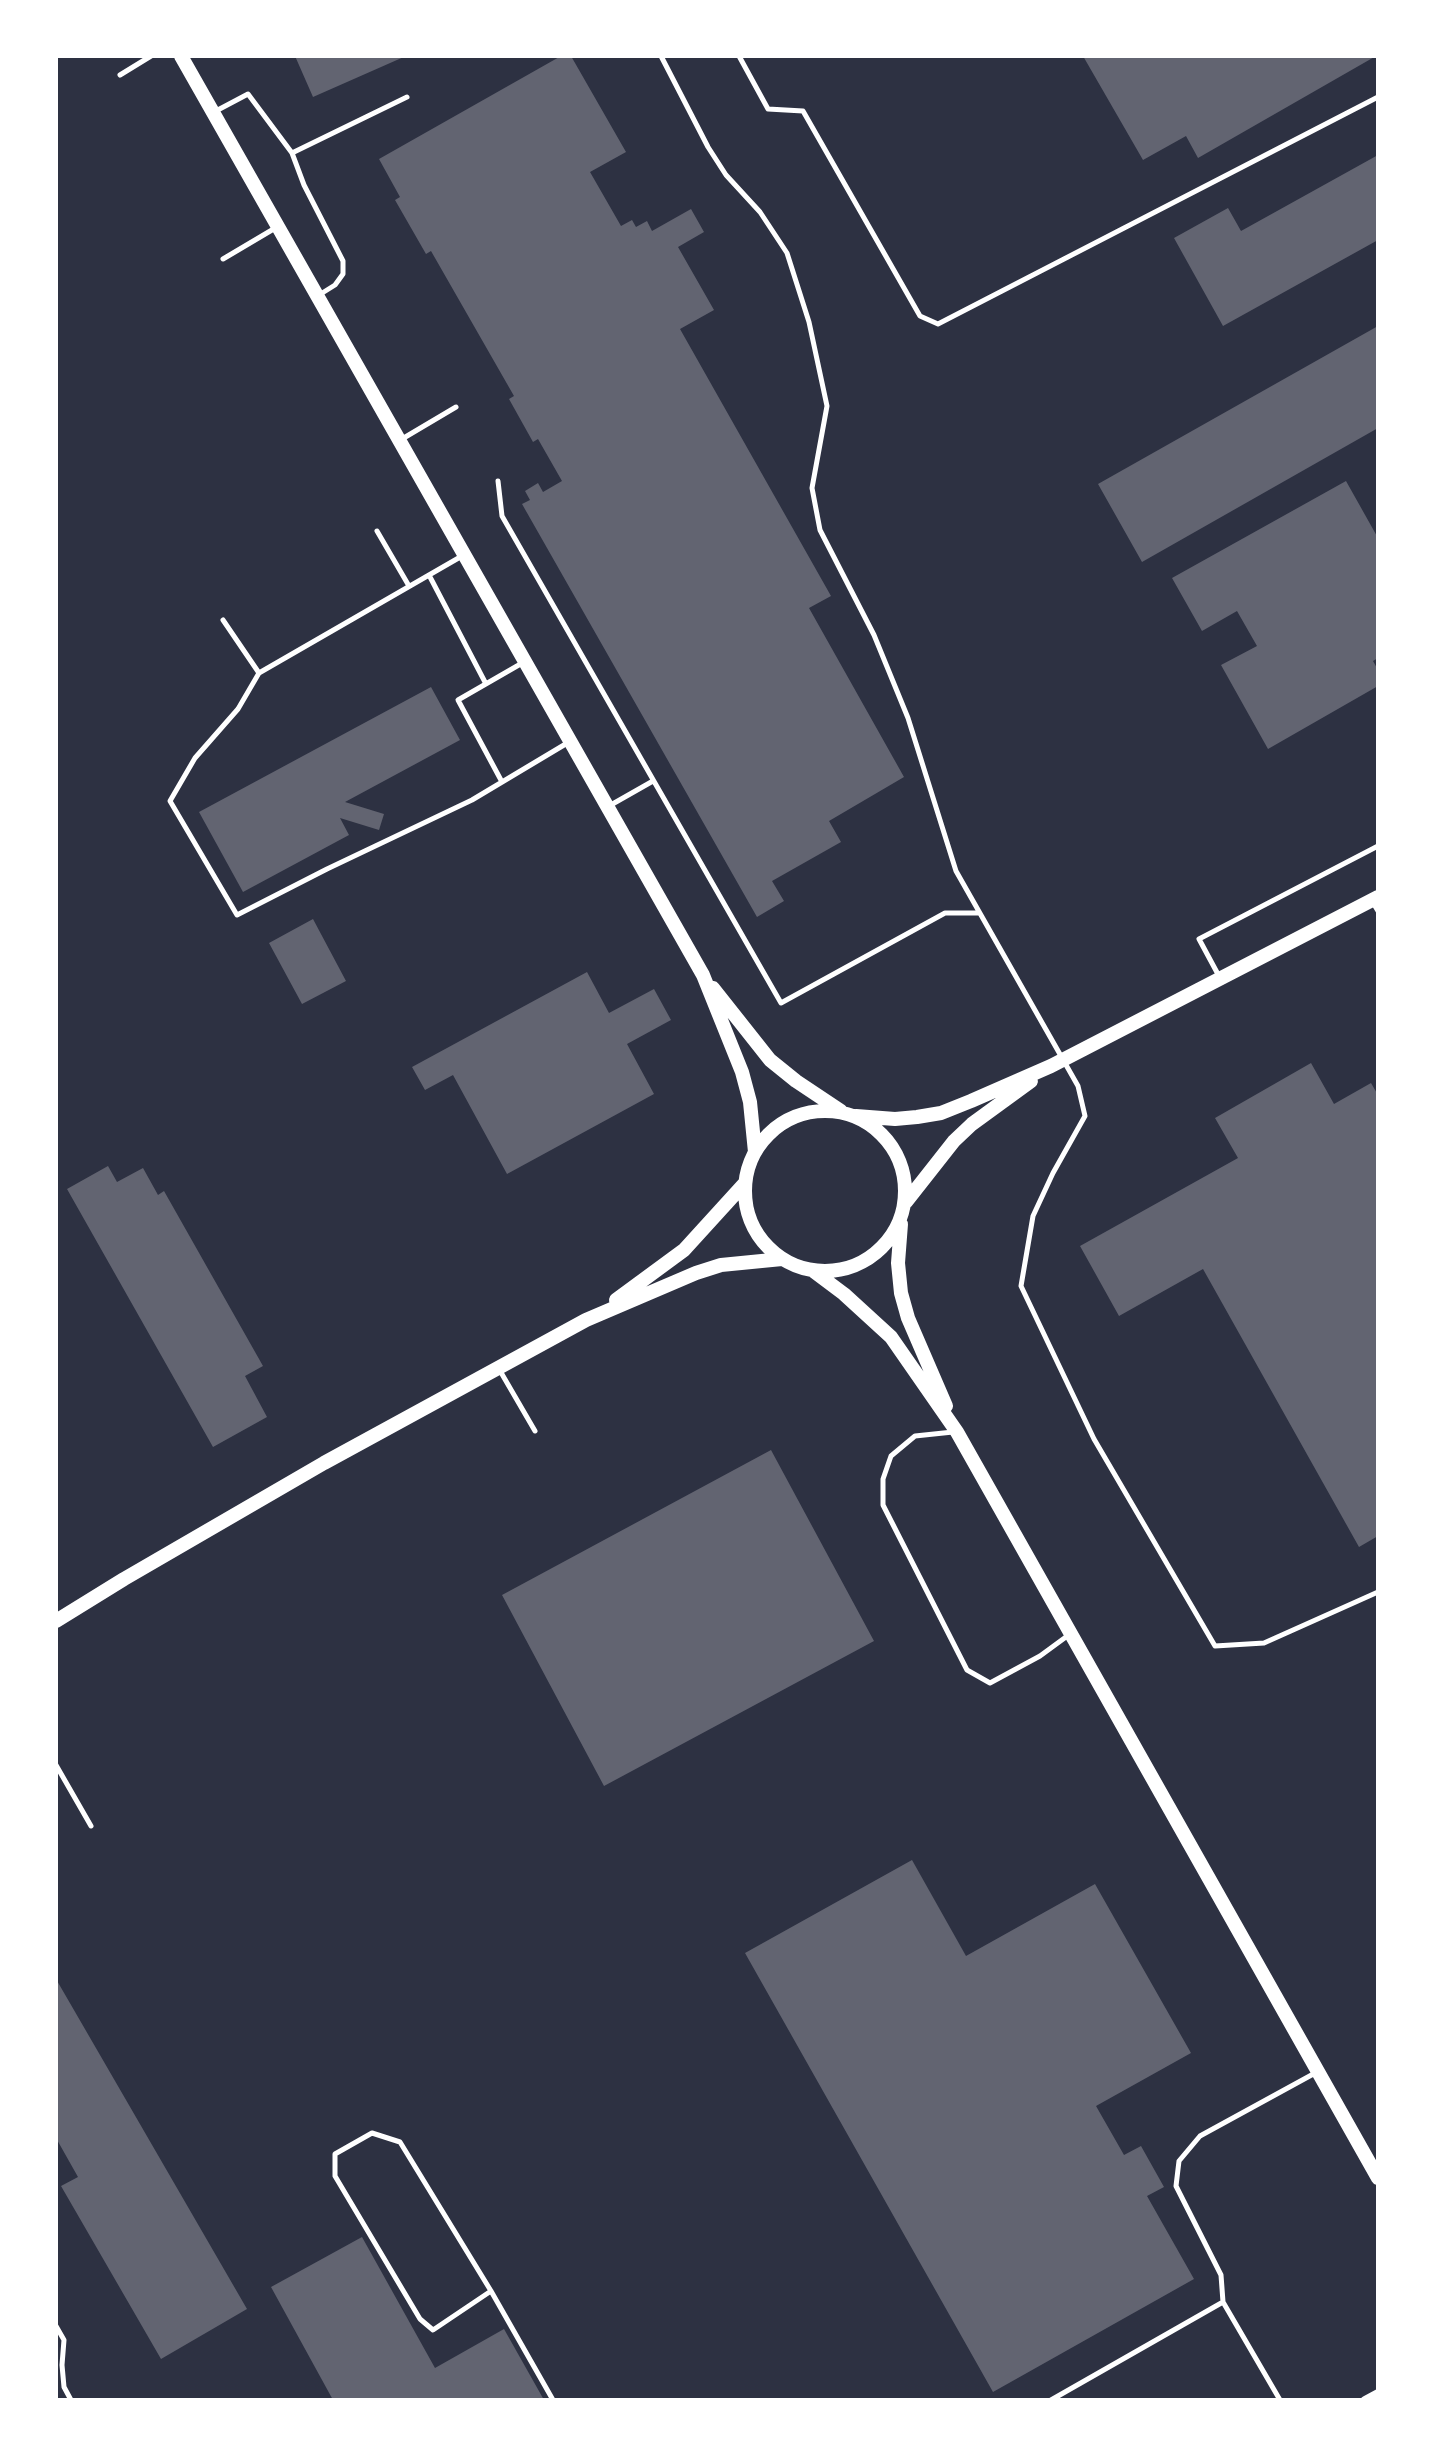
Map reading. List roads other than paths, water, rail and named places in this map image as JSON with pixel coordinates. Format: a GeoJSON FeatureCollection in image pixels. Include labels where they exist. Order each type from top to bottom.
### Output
{"type":"FeatureCollection","features":[{"type":"Feature","properties":{"kind":"street"},"geometry":{"type":"LineString","coordinates":[[181,56],[703,975],[746,1087],[755,1152]]}},
{"type":"Feature","properties":{"kind":"street"},"geometry":{"type":"LineString","coordinates":[[586,1320],[684,1250],[745,1183],[755,1152],[772,1131],[795,1116],[811,1112],[895,1119],[941,1113],[1057,1063],[1220,978],[1376,903]]}},
{"type":"Feature","properties":{"kind":"street"},"geometry":{"type":"LineString","coordinates":[[703,975],[770,1060],[796,1081],[881,1132],[891,1144],[904,1173],[898,1263],[901,1293],[908,1318],[957,1432]]}},
{"type":"Feature","properties":{"kind":"street"},"geometry":{"type":"LineString","coordinates":[[812,1270],[843,1269],[869,1258],[888,1240],[903,1209],[954,1141],[972,1124],[1057,1063]]}},
{"type":"Feature","properties":{"kind":"street"},"geometry":{"type":"LineString","coordinates":[[745,1183],[749,1217],[757,1234],[782,1259],[812,1270],[844,1294],[891,1337],[957,1432],[1378,2178]]}},
{"type":"Feature","properties":{"kind":"street"},"geometry":{"type":"LineString","coordinates":[[56,1621],[324,1463],[586,1320],[721,1265],[782,1259]]}},
{"type":"Feature","properties":{"kind":"street"},"geometry":{"type":"LineString","coordinates":[[1365,2400],[1378,2393]]}},
{"type":"Feature","properties":{"kind":"lane"},"geometry":{"type":"LineString","coordinates":[[120,75],[151,56]]}},
{"type":"Feature","properties":{"kind":"lane"},"geometry":{"type":"LineString","coordinates":[[661,56],[708,147],[726,175],[760,212],[787,253],[809,322],[827,406],[812,488],[820,530],[874,635],[908,718],[956,871],[1057,1063],[1078,1086],[1085,1116],[1033,1216],[1021,1286],[1094,1439],[1215,1646],[1264,1643],[1378,1592]]}},
{"type":"Feature","properties":{"kind":"lane"},"geometry":{"type":"LineString","coordinates":[[739,56],[768,109],[803,111],[920,316],[938,324],[1378,97]]}},
{"type":"Feature","properties":{"kind":"lane"},"geometry":{"type":"LineString","coordinates":[[213,112],[248,94],[292,153],[304,185],[343,261],[343,274],[335,285],[317,296]]}},
{"type":"Feature","properties":{"kind":"lane"},"geometry":{"type":"LineString","coordinates":[[292,153],[407,97]]}},
{"type":"Feature","properties":{"kind":"lane"},"geometry":{"type":"LineString","coordinates":[[223,259],[278,226]]}},
{"type":"Feature","properties":{"kind":"lane"},"geometry":{"type":"LineString","coordinates":[[400,441],[456,407]]}},
{"type":"Feature","properties":{"kind":"lane"},"geometry":{"type":"LineString","coordinates":[[498,481],[498,504],[502,516],[781,1003],[945,913],[978,913]]}},
{"type":"Feature","properties":{"kind":"lane"},"geometry":{"type":"LineString","coordinates":[[377,531],[409,586]]}},
{"type":"Feature","properties":{"kind":"lane"},"geometry":{"type":"LineString","coordinates":[[464,554],[259,673],[238,709],[195,758],[170,801],[237,915],[472,800],[570,741]]}},
{"type":"Feature","properties":{"kind":"lane"},"geometry":{"type":"LineString","coordinates":[[429,575],[486,684]]}},
{"type":"Feature","properties":{"kind":"lane"},"geometry":{"type":"LineString","coordinates":[[223,620],[259,673]]}},
{"type":"Feature","properties":{"kind":"lane"},"geometry":{"type":"LineString","coordinates":[[502,782],[458,700],[525,662]]}},
{"type":"Feature","properties":{"kind":"lane"},"geometry":{"type":"LineString","coordinates":[[608,807],[653,781]]}},
{"type":"Feature","properties":{"kind":"lane"},"geometry":{"type":"LineString","coordinates":[[1220,978],[1199,939],[1378,846]]}},
{"type":"Feature","properties":{"kind":"lane"},"geometry":{"type":"LineString","coordinates":[[498,1368],[535,1431]]}},
{"type":"Feature","properties":{"kind":"lane"},"geometry":{"type":"LineString","coordinates":[[957,1432],[915,1436],[891,1456],[883,1479],[883,1505],[967,1670],[990,1683],[1040,1656],[1071,1634]]}},
{"type":"Feature","properties":{"kind":"lane"},"geometry":{"type":"LineString","coordinates":[[56,1765],[91,1826]]}},
{"type":"Feature","properties":{"kind":"lane"},"geometry":{"type":"LineString","coordinates":[[1280,2400],[1223,2302],[1221,2275],[1176,2186],[1179,2161],[1200,2136],[1318,2072]]}},
{"type":"Feature","properties":{"kind":"lane"},"geometry":{"type":"LineString","coordinates":[[491,2291],[433,2330],[420,2319],[335,2176],[335,2154],[372,2133],[400,2142],[491,2291],[553,2400]]}},
{"type":"Feature","properties":{"kind":"lane"},"geometry":{"type":"LineString","coordinates":[[1051,2400],[1223,2302]]}},
{"type":"Feature","properties":{"kind":"lane"},"geometry":{"type":"LineString","coordinates":[[56,2326],[64,2340],[64,2387],[71,2400]]}}]}
